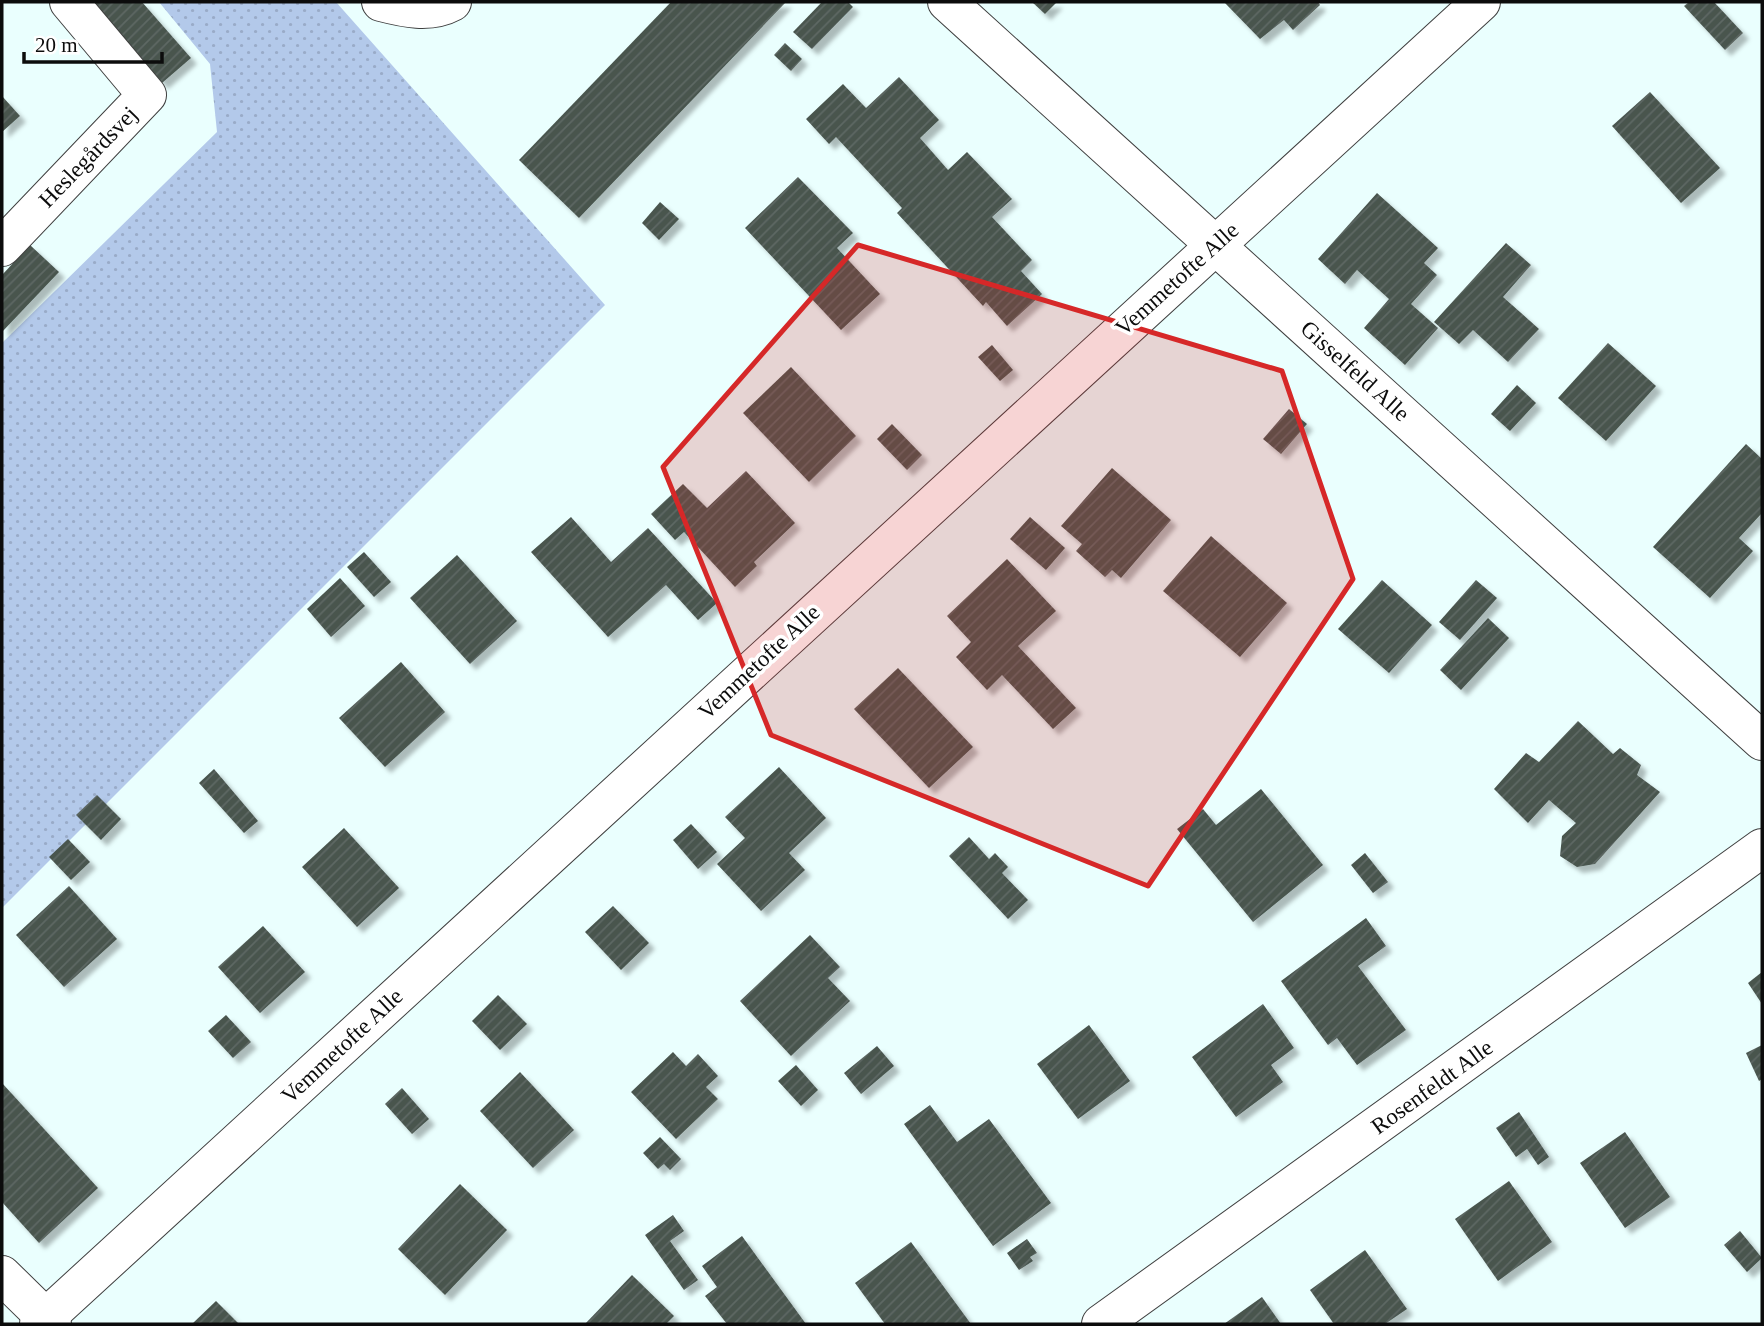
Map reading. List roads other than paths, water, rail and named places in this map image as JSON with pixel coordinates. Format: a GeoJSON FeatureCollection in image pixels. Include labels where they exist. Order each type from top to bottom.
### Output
{"type":"FeatureCollection","features":[{"type":"Feature","properties":{"kind":"street","name":"Heslegårdsvej"},"geometry":{"type":"LineString","coordinates":[[2,247],[147,95],[69,2]]}},
{"type":"Feature","properties":{"kind":"street"},"geometry":{"type":"LineString","coordinates":[[396,6],[444,6],[452,2]]}},
{"type":"Feature","properties":{"kind":"street","name":"Gisselfeld Alle"},"geometry":{"type":"LineString","coordinates":[[947,2],[1762,741]]}},
{"type":"Feature","properties":{"kind":"street","name":"Vemmetofte Alle"},"geometry":{"type":"LineString","coordinates":[[45,1322],[1481,2]]}},
{"type":"Feature","properties":{"kind":"street","name":"Rosenfeldt Alle"},"geometry":{"type":"LineString","coordinates":[[1101,1324],[1762,848]]}},
{"type":"Feature","properties":{"kind":"street"},"geometry":{"type":"LineString","coordinates":[[2,1275],[45,1322]]}}]}
